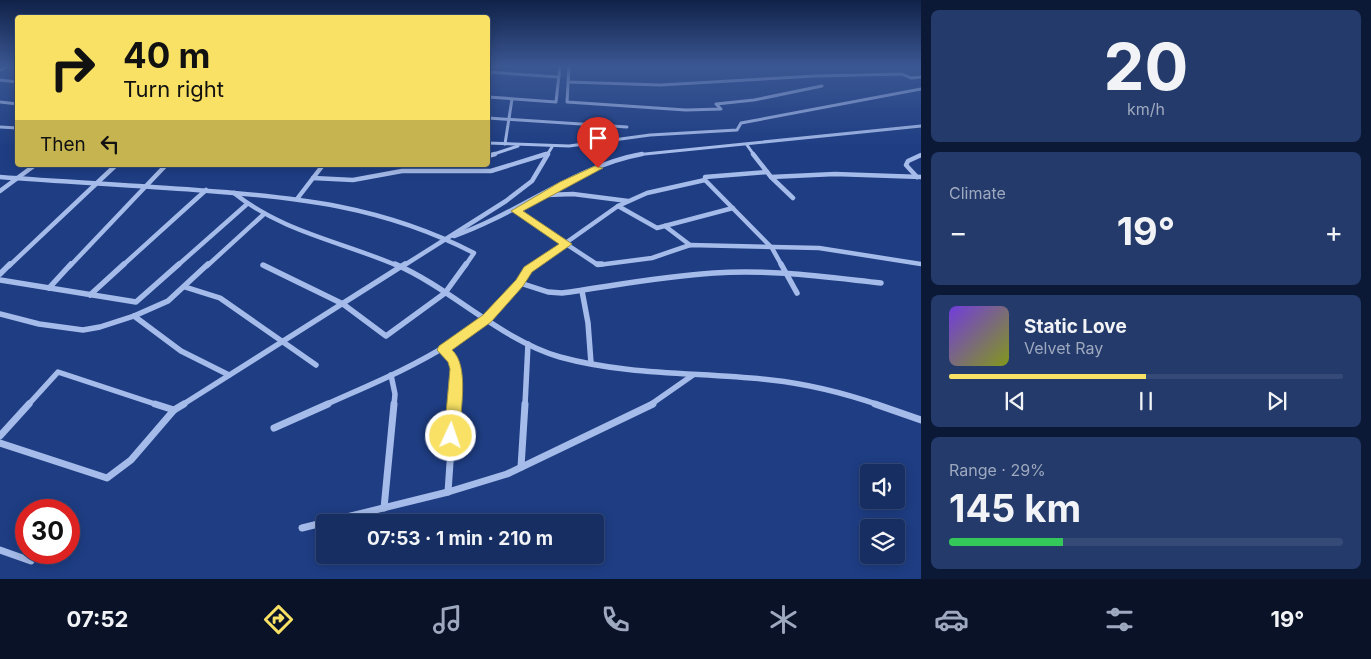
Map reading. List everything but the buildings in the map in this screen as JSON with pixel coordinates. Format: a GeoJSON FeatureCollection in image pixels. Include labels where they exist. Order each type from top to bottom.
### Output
{"type":"FeatureCollection","features":[{"type":"Feature","properties":{"kind":"street"},"geometry":{"type":"LineString","coordinates":[[490,97],[556,102],[557,93]]}},
{"type":"Feature","properties":{"kind":"street"},"geometry":{"type":"LineString","coordinates":[[567,93],[567,102],[686,110],[722,109],[716,104],[781,93]]}},
{"type":"Feature","properties":{"kind":"street"},"geometry":{"type":"LineString","coordinates":[[490,142],[552,147],[681,132],[728,132],[737,130],[741,123],[900,93]]}},
{"type":"Feature","properties":{"kind":"street"},"geometry":{"type":"LineString","coordinates":[[505,144],[512,99]]}},
{"type":"Feature","properties":{"kind":"street"},"geometry":{"type":"LineString","coordinates":[[0,102],[15,104]]}},
{"type":"Feature","properties":{"kind":"street"},"geometry":{"type":"LineString","coordinates":[[490,118],[627,128]]}},
{"type":"Feature","properties":{"kind":"street"},"geometry":{"type":"LineString","coordinates":[[448,238],[482,228],[547,195],[563,184],[616,160],[632,155],[685,148],[747,145],[921,126]]}},
{"type":"Feature","properties":{"kind":"street"},"geometry":{"type":"LineString","coordinates":[[0,127],[15,128]]}},
{"type":"Feature","properties":{"kind":"street"},"geometry":{"type":"LineString","coordinates":[[490,155],[521,145]]}},
{"type":"Feature","properties":{"kind":"street"},"geometry":{"type":"LineString","coordinates":[[747,145],[771,177],[793,198]]}},
{"type":"Feature","properties":{"kind":"street"},"geometry":{"type":"LineString","coordinates":[[0,443],[107,478],[131,460],[174,410],[506,201],[532,181],[552,147]]}},
{"type":"Feature","properties":{"kind":"street"},"geometry":{"type":"LineString","coordinates":[[313,178],[353,180],[402,171],[491,171],[548,153]]}},
{"type":"Feature","properties":{"kind":"street"},"geometry":{"type":"LineString","coordinates":[[919,177],[906,165],[908,161],[921,155]]}},
{"type":"Feature","properties":{"kind":"street"},"geometry":{"type":"LineString","coordinates":[[0,191],[31,167]]}},
{"type":"Feature","properties":{"kind":"street"},"geometry":{"type":"LineString","coordinates":[[0,274],[114,167]]}},
{"type":"Feature","properties":{"kind":"street"},"geometry":{"type":"LineString","coordinates":[[49,288],[164,167]]}},
{"type":"Feature","properties":{"kind":"street"},"geometry":{"type":"LineString","coordinates":[[297,199],[321,167]]}},
{"type":"Feature","properties":{"kind":"street"},"geometry":{"type":"LineString","coordinates":[[274,428],[444,350],[487,319],[520,283],[528,269],[618,206],[647,193],[705,180],[706,177],[767,172]]}},
{"type":"Feature","properties":{"kind":"street"},"geometry":{"type":"LineString","coordinates":[[771,177],[835,174],[919,177]]}},
{"type":"Feature","properties":{"kind":"street"},"geometry":{"type":"LineString","coordinates":[[0,177],[234,192],[329,203],[368,212],[448,238],[474,253],[445,293],[386,336],[343,304],[263,265]]}},
{"type":"Feature","properties":{"kind":"street"},"geometry":{"type":"LineString","coordinates":[[705,180],[772,248],[797,293]]}},
{"type":"Feature","properties":{"kind":"street"},"geometry":{"type":"LineString","coordinates":[[90,295],[206,190]]}},
{"type":"Feature","properties":{"kind":"street"},"geometry":{"type":"LineString","coordinates":[[234,192],[246,204],[264,214],[401,267],[528,344],[551,354],[591,363],[693,375],[773,380],[813,386],[863,400],[921,420]]}},
{"type":"Feature","properties":{"kind":"street"},"geometry":{"type":"LineString","coordinates":[[547,195],[573,194],[628,201]]}},
{"type":"Feature","properties":{"kind":"street"},"geometry":{"type":"LineString","coordinates":[[0,280],[136,302],[246,204]]}},
{"type":"Feature","properties":{"kind":"street"},"geometry":{"type":"LineString","coordinates":[[618,206],[657,228],[733,208]]}},
{"type":"Feature","properties":{"kind":"street"},"geometry":{"type":"LineString","coordinates":[[516,211],[598,265],[652,258],[690,245],[819,248],[921,264]]}},
{"type":"Feature","properties":{"kind":"street"},"geometry":{"type":"LineString","coordinates":[[0,314],[39,324],[83,330],[100,327],[134,316],[168,301],[264,214]]}},
{"type":"Feature","properties":{"kind":"street"},"geometry":{"type":"LineString","coordinates":[[664,226],[690,245]]}},
{"type":"Feature","properties":{"kind":"street"},"geometry":{"type":"LineString","coordinates":[[520,283],[548,292],[582,291],[712,273],[785,272],[881,282]]}},
{"type":"Feature","properties":{"kind":"street"},"geometry":{"type":"LineString","coordinates":[[185,287],[220,298],[316,365]]}},
{"type":"Feature","properties":{"kind":"street"},"geometry":{"type":"LineString","coordinates":[[582,291],[588,323],[591,363]]}},
{"type":"Feature","properties":{"kind":"street"},"geometry":{"type":"LineString","coordinates":[[134,316],[181,351],[229,376]]}},
{"type":"Feature","properties":{"kind":"street"},"geometry":{"type":"LineString","coordinates":[[521,467],[528,344]]}},
{"type":"Feature","properties":{"kind":"street"},"geometry":{"type":"LineString","coordinates":[[444,350],[453,359],[456,369],[448,492]]}},
{"type":"Feature","properties":{"kind":"street"},"geometry":{"type":"LineString","coordinates":[[0,436],[58,372],[174,410]]}},
{"type":"Feature","properties":{"kind":"street"},"geometry":{"type":"LineString","coordinates":[[384,508],[395,394],[391,375]]}},
{"type":"Feature","properties":{"kind":"street"},"geometry":{"type":"LineString","coordinates":[[302,528],[448,492],[521,467],[656,402],[693,375]]}},
{"type":"Feature","properties":{"kind":"street"},"geometry":{"type":"LineString","coordinates":[[0,550],[15,555]]}},
{"type":"Feature","properties":{"kind":"route"},"geometry":{"type":"LineString","coordinates":[[451,436],[456,369],[453,359],[444,350],[487,319],[520,283],[528,269],[566,244],[516,211],[547,195],[563,184],[598,168]]}}]}
